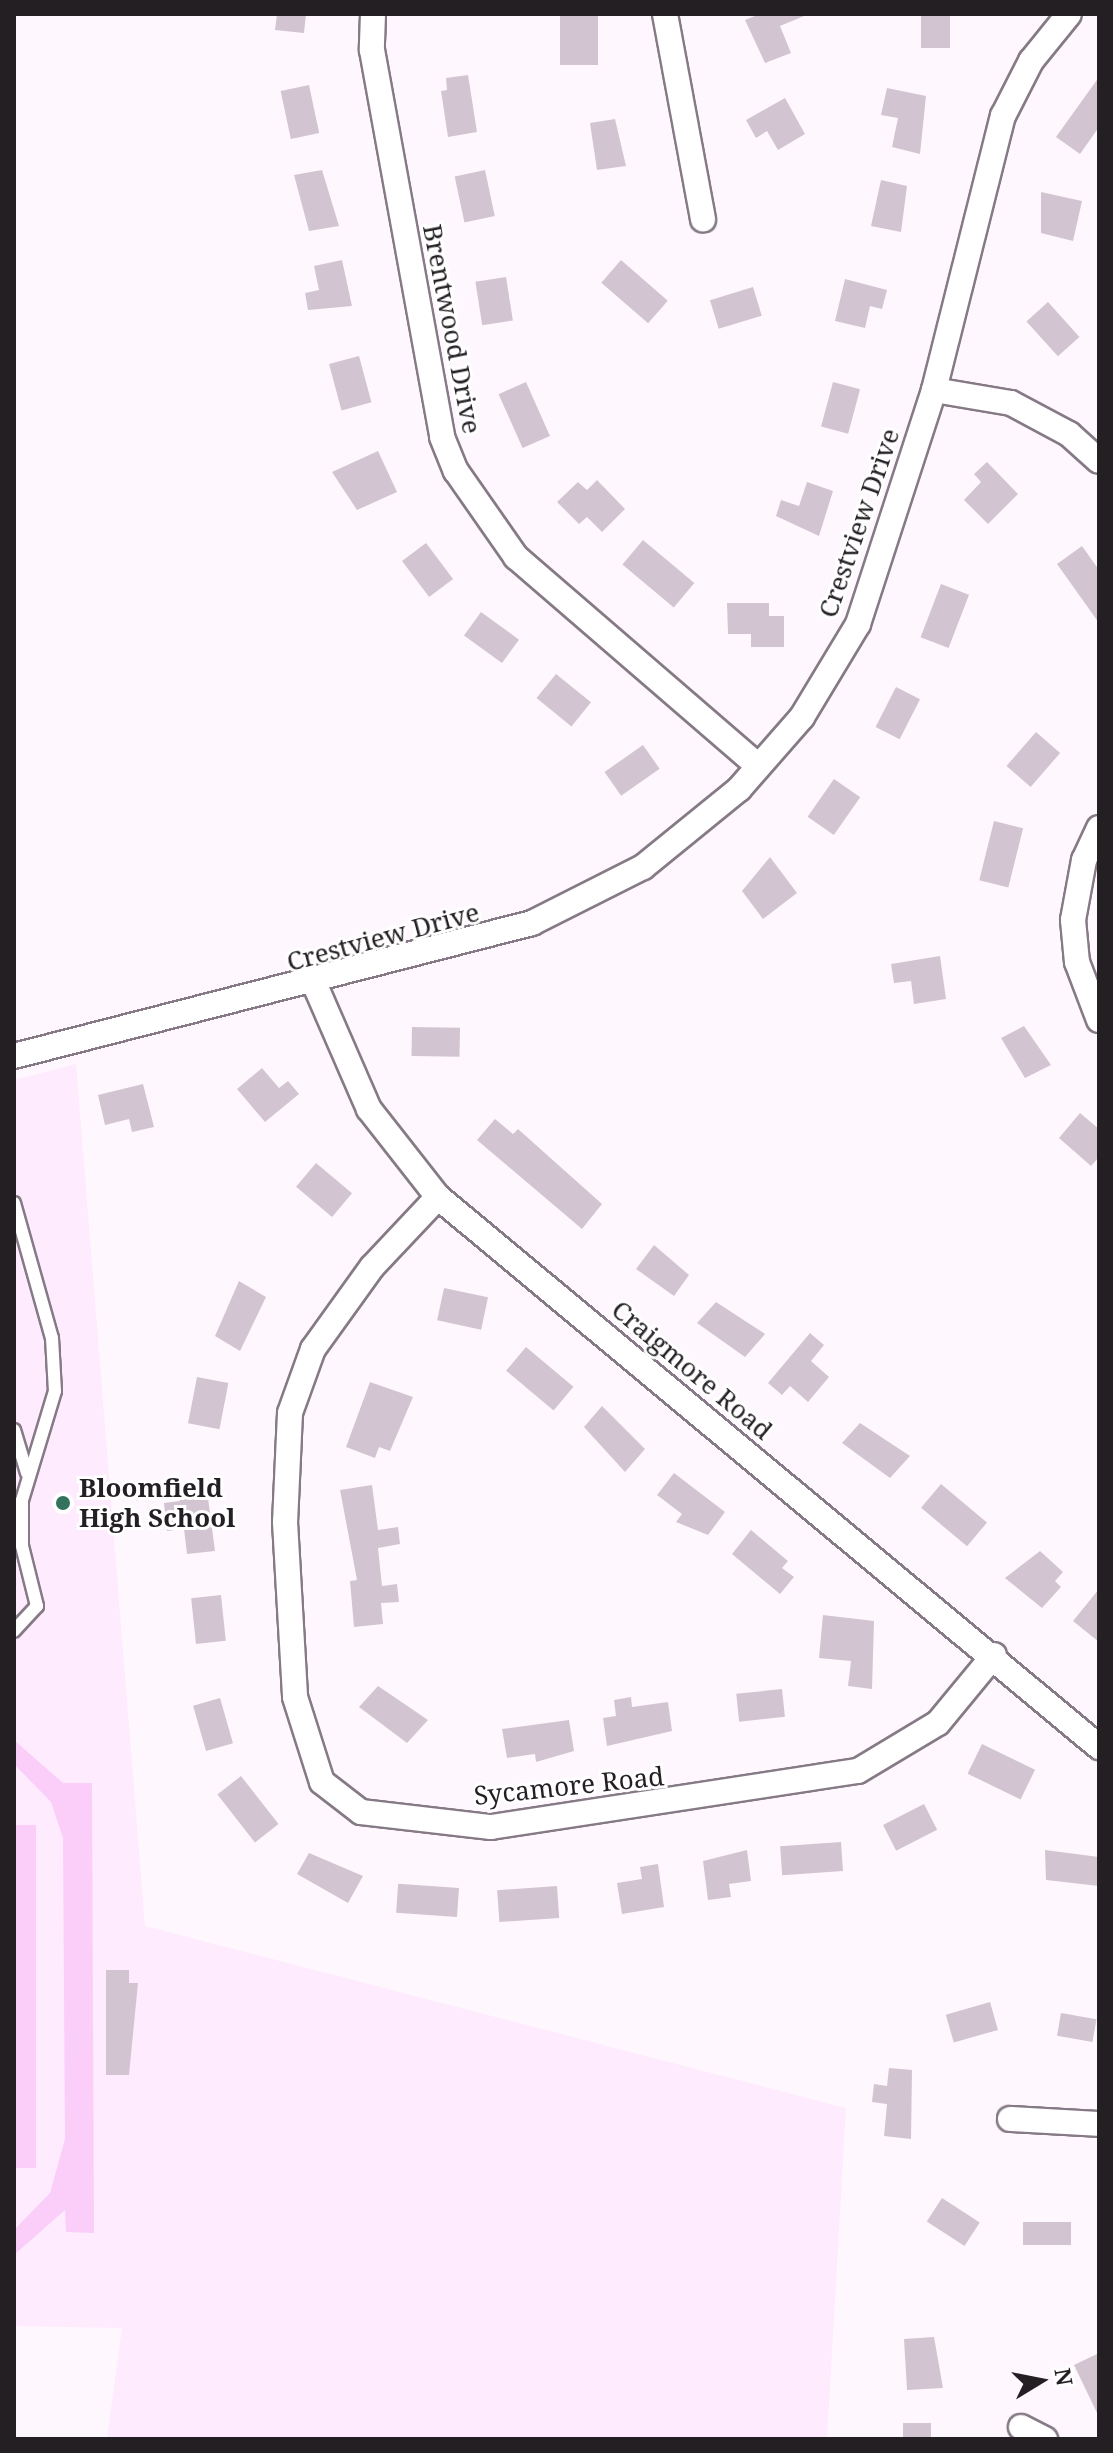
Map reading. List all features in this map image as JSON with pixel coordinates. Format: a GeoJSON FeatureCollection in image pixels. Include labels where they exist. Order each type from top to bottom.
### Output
{"type":"FeatureCollection","features":[{"type":"Feature","properties":{"kind":"street","name":"Brentwood Drive"},"geometry":{"type":"LineString","coordinates":[[373,14],[372,50],[439,421],[456,471],[516,557],[758,766]]}},
{"type":"Feature","properties":{"kind":"street"},"geometry":{"type":"LineString","coordinates":[[665,14],[703,220]]}},
{"type":"Feature","properties":{"kind":"street","name":"Crestview Drive"},"geometry":{"type":"LineString","coordinates":[[14,1056],[315,985],[486,940],[578,904],[684,837],[758,766],[802,717],[858,624],[934,390],[1003,116],[1061,17]]}},
{"type":"Feature","properties":{"kind":"street"},"geometry":{"type":"LineString","coordinates":[[934,390],[1023,408],[1099,461]]}},
{"type":"Feature","properties":{"kind":"street"},"geometry":{"type":"LineString","coordinates":[[1099,828],[1084,860],[1073,920],[1077,962],[1099,1020]]}},
{"type":"Feature","properties":{"kind":"street","name":"Craigmore Road"},"geometry":{"type":"LineString","coordinates":[[315,985],[369,1109],[438,1197],[994,1655],[1099,1747]]}},
{"type":"Feature","properties":{"kind":"street","name":"Sycamore Road"},"geometry":{"type":"LineString","coordinates":[[438,1197],[372,1267],[313,1349],[290,1413],[285,1522],[294,1683],[305,1747],[322,1782],[361,1812],[491,1827],[844,1774],[938,1723],[994,1655]]}},
{"type":"Feature","properties":{"kind":"street"},"geometry":{"type":"LineString","coordinates":[[1010,2119],[1099,2124]]}},
{"type":"Feature","properties":{"kind":"street"},"geometry":{"type":"LineString","coordinates":[[1021,2427],[1045,2439]]}},
{"type":"Feature","properties":{"kind":"lane"},"geometry":{"type":"LineString","coordinates":[[14,1203],[52,1338],[55,1391],[27,1475],[20,1524],[37,1597],[33,1613],[14,1631]]}},
{"type":"Feature","properties":{"kind":"lane"},"geometry":{"type":"LineString","coordinates":[[14,1430],[27,1475]]}},
{"type":"Feature","properties":{"kind":"shaded area","name":"Bloomfield High School"},"geometry":{"type":"Polygon","coordinates":[[[76,1064],[145,1926],[846,2108],[827,2439],[107,2439],[122,2328],[14,2326],[14,1080],[76,1064]]]}},
{"type":"Feature","properties":{"kind":"shaded area"},"geometry":{"type":"Polygon","coordinates":[[[14,1740],[63,1783],[92,1783],[94,2233],[66,2232],[65,2210],[14,2255],[14,2230],[50,2193],[65,2139],[63,1838],[51,1802],[14,1764],[14,1740]]]}},
{"type":"Feature","properties":{"kind":"shaded area"},"geometry":{"type":"Polygon","coordinates":[[[14,1825],[36,1825],[36,2168],[14,2168],[14,1825]]]}},
{"type":"Feature","properties":{"kind":"building"},"geometry":{"type":"Polygon","coordinates":[[[277,14],[306,14],[304,33],[275,30],[277,14]]]}},
{"type":"Feature","properties":{"kind":"building"},"geometry":{"type":"Polygon","coordinates":[[[560,14],[598,14],[598,65],[560,65],[560,14]]]}},
{"type":"Feature","properties":{"kind":"building"},"geometry":{"type":"Polygon","coordinates":[[[760,14],[809,14],[780,26],[791,53],[765,63],[745,20],[760,14]]]}},
{"type":"Feature","properties":{"kind":"building"},"geometry":{"type":"Polygon","coordinates":[[[921,14],[950,14],[950,48],[921,48],[921,14]]]}},
{"type":"Feature","properties":{"kind":"building"},"geometry":{"type":"Polygon","coordinates":[[[468,75],[477,132],[448,137],[441,91],[447,90],[446,78],[468,75]]]}},
{"type":"Feature","properties":{"kind":"building"},"geometry":{"type":"Polygon","coordinates":[[[1099,77],[1099,127],[1080,154],[1056,137],[1099,77]]]}},
{"type":"Feature","properties":{"kind":"building"},"geometry":{"type":"Polygon","coordinates":[[[309,85],[319,133],[291,139],[281,91],[309,85]]]}},
{"type":"Feature","properties":{"kind":"building"},"geometry":{"type":"Polygon","coordinates":[[[887,88],[926,96],[920,154],[892,147],[898,118],[881,115],[887,88]]]}},
{"type":"Feature","properties":{"kind":"building"},"geometry":{"type":"Polygon","coordinates":[[[785,98],[805,134],[778,150],[767,131],[756,138],[746,120],[785,98]]]}},
{"type":"Feature","properties":{"kind":"building"},"geometry":{"type":"Polygon","coordinates":[[[615,119],[626,166],[597,170],[590,123],[615,119]]]}},
{"type":"Feature","properties":{"kind":"building"},"geometry":{"type":"Polygon","coordinates":[[[322,170],[339,226],[309,231],[294,175],[322,170]]]}},
{"type":"Feature","properties":{"kind":"building"},"geometry":{"type":"Polygon","coordinates":[[[485,170],[495,216],[464,222],[455,176],[485,170]]]}},
{"type":"Feature","properties":{"kind":"building"},"geometry":{"type":"Polygon","coordinates":[[[881,180],[907,186],[901,232],[871,226],[881,180]]]}},
{"type":"Feature","properties":{"kind":"building"},"geometry":{"type":"Polygon","coordinates":[[[1041,192],[1082,201],[1073,241],[1041,233],[1041,192]]]}},
{"type":"Feature","properties":{"kind":"building"},"geometry":{"type":"Polygon","coordinates":[[[342,260],[352,306],[308,310],[305,293],[319,290],[314,266],[342,260]]]}},
{"type":"Feature","properties":{"kind":"building"},"geometry":{"type":"Polygon","coordinates":[[[621,260],[668,301],[648,323],[601,283],[621,260]]]}},
{"type":"Feature","properties":{"kind":"building"},"geometry":{"type":"Polygon","coordinates":[[[506,277],[513,320],[482,325],[475,282],[506,277]]]}},
{"type":"Feature","properties":{"kind":"building"},"geometry":{"type":"Polygon","coordinates":[[[845,279],[887,290],[882,309],[870,306],[865,328],[835,321],[845,279]]]}},
{"type":"Feature","properties":{"kind":"building"},"geometry":{"type":"Polygon","coordinates":[[[753,287],[762,316],[719,329],[710,300],[753,287]]]}},
{"type":"Feature","properties":{"kind":"building"},"geometry":{"type":"Polygon","coordinates":[[[1048,302],[1079,337],[1058,356],[1026,321],[1048,302]]]}},
{"type":"Feature","properties":{"kind":"building"},"geometry":{"type":"Polygon","coordinates":[[[359,356],[371,402],[341,410],[329,364],[359,356]]]}},
{"type":"Feature","properties":{"kind":"building"},"geometry":{"type":"Polygon","coordinates":[[[526,382],[550,436],[523,448],[499,394],[526,382]]]}},
{"type":"Feature","properties":{"kind":"building"},"geometry":{"type":"Polygon","coordinates":[[[833,382],[860,389],[848,434],[821,426],[833,382]]]}},
{"type":"Feature","properties":{"kind":"building"},"geometry":{"type":"Polygon","coordinates":[[[378,451],[397,492],[357,510],[332,472],[378,451]]]}},
{"type":"Feature","properties":{"kind":"building"},"geometry":{"type":"Polygon","coordinates":[[[987,462],[1018,494],[988,524],[964,500],[981,482],[974,474],[987,462]]]}},
{"type":"Feature","properties":{"kind":"building"},"geometry":{"type":"Polygon","coordinates":[[[597,480],[625,509],[602,532],[587,517],[579,524],[557,502],[578,482],[587,490],[597,480]]]}},
{"type":"Feature","properties":{"kind":"building"},"geometry":{"type":"Polygon","coordinates":[[[807,482],[833,491],[819,536],[776,516],[781,500],[799,506],[807,482]]]}},
{"type":"Feature","properties":{"kind":"building"},"geometry":{"type":"Polygon","coordinates":[[[643,540],[694,583],[674,608],[622,565],[643,540]]]}},
{"type":"Feature","properties":{"kind":"building"},"geometry":{"type":"Polygon","coordinates":[[[426,543],[453,579],[429,597],[402,561],[426,543]]]}},
{"type":"Feature","properties":{"kind":"building"},"geometry":{"type":"Polygon","coordinates":[[[1082,546],[1099,570],[1099,623],[1057,564],[1082,546]]]}},
{"type":"Feature","properties":{"kind":"building"},"geometry":{"type":"Polygon","coordinates":[[[941,584],[969,595],[949,648],[921,637],[941,584]]]}},
{"type":"Feature","properties":{"kind":"building"},"geometry":{"type":"Polygon","coordinates":[[[727,603],[769,603],[769,616],[784,616],[784,647],[751,647],[751,634],[728,634],[727,603]]]}},
{"type":"Feature","properties":{"kind":"building"},"geometry":{"type":"Polygon","coordinates":[[[481,612],[519,640],[502,663],[464,635],[481,612]]]}},
{"type":"Feature","properties":{"kind":"building"},"geometry":{"type":"Polygon","coordinates":[[[556,674],[591,702],[571,726],[536,698],[556,674]]]}},
{"type":"Feature","properties":{"kind":"building"},"geometry":{"type":"Polygon","coordinates":[[[896,687],[920,699],[900,739],[876,727],[896,687]]]}},
{"type":"Feature","properties":{"kind":"building"},"geometry":{"type":"Polygon","coordinates":[[[1036,732],[1060,753],[1031,787],[1006,766],[1036,732]]]}},
{"type":"Feature","properties":{"kind":"building"},"geometry":{"type":"Polygon","coordinates":[[[643,745],[660,769],[621,796],[604,772],[643,745]]]}},
{"type":"Feature","properties":{"kind":"building"},"geometry":{"type":"Polygon","coordinates":[[[834,779],[860,797],[834,835],[808,817],[834,779]]]}},
{"type":"Feature","properties":{"kind":"building"},"geometry":{"type":"Polygon","coordinates":[[[994,821],[1023,828],[1008,887],[979,880],[994,821]]]}},
{"type":"Feature","properties":{"kind":"building"},"geometry":{"type":"Polygon","coordinates":[[[770,857],[797,893],[763,919],[742,891],[770,857]]]}},
{"type":"Feature","properties":{"kind":"building"},"geometry":{"type":"Polygon","coordinates":[[[940,956],[946,999],[914,1004],[911,981],[894,983],[891,964],[940,956]]]}},
{"type":"Feature","properties":{"kind":"building"},"geometry":{"type":"Polygon","coordinates":[[[1024,1026],[1051,1065],[1025,1078],[1001,1038],[1024,1026]]]}},
{"type":"Feature","properties":{"kind":"building"},"geometry":{"type":"Polygon","coordinates":[[[412,1027],[460,1028],[459,1057],[411,1056],[412,1027]]]}},
{"type":"Feature","properties":{"kind":"building"},"geometry":{"type":"Polygon","coordinates":[[[262,1068],[279,1088],[288,1081],[299,1094],[265,1122],[237,1089],[262,1068]]]}},
{"type":"Feature","properties":{"kind":"building"},"geometry":{"type":"Polygon","coordinates":[[[143,1084],[154,1127],[132,1132],[129,1119],[105,1125],[98,1095],[143,1084]]]}},
{"type":"Feature","properties":{"kind":"building"},"geometry":{"type":"Polygon","coordinates":[[[1080,1113],[1099,1129],[1099,1157],[1091,1166],[1059,1138],[1080,1113]]]}},
{"type":"Feature","properties":{"kind":"building"},"geometry":{"type":"Polygon","coordinates":[[[495,1119],[513,1134],[518,1129],[602,1204],[582,1229],[477,1140],[495,1119]]]}},
{"type":"Feature","properties":{"kind":"building"},"geometry":{"type":"Polygon","coordinates":[[[316,1163],[352,1193],[332,1217],[296,1187],[316,1163]]]}},
{"type":"Feature","properties":{"kind":"building"},"geometry":{"type":"Polygon","coordinates":[[[654,1245],[689,1275],[674,1296],[636,1269],[654,1245]]]}},
{"type":"Feature","properties":{"kind":"building"},"geometry":{"type":"Polygon","coordinates":[[[239,1281],[266,1297],[240,1351],[215,1336],[239,1281]]]}},
{"type":"Feature","properties":{"kind":"building"},"geometry":{"type":"Polygon","coordinates":[[[444,1288],[488,1297],[481,1330],[437,1320],[444,1288]]]}},
{"type":"Feature","properties":{"kind":"building"},"geometry":{"type":"Polygon","coordinates":[[[716,1302],[765,1334],[745,1357],[697,1323],[716,1302]]]}},
{"type":"Feature","properties":{"kind":"building"},"geometry":{"type":"Polygon","coordinates":[[[810,1333],[824,1345],[811,1361],[829,1377],[808,1402],[790,1386],[782,1395],[768,1383],[810,1333]]]}},
{"type":"Feature","properties":{"kind":"building"},"geometry":{"type":"Polygon","coordinates":[[[526,1347],[573,1387],[554,1411],[506,1371],[526,1347]]]}},
{"type":"Feature","properties":{"kind":"building"},"geometry":{"type":"Polygon","coordinates":[[[197,1377],[228,1383],[219,1429],[188,1423],[197,1377]]]}},
{"type":"Feature","properties":{"kind":"building"},"geometry":{"type":"Polygon","coordinates":[[[370,1382],[413,1397],[390,1451],[379,1447],[375,1458],[346,1447],[370,1382]]]}},
{"type":"Feature","properties":{"kind":"building"},"geometry":{"type":"Polygon","coordinates":[[[602,1406],[645,1449],[625,1472],[584,1427],[602,1406]]]}},
{"type":"Feature","properties":{"kind":"building"},"geometry":{"type":"Polygon","coordinates":[[[860,1423],[910,1456],[890,1478],[842,1443],[860,1423]]]}},
{"type":"Feature","properties":{"kind":"building"},"geometry":{"type":"Polygon","coordinates":[[[674,1473],[725,1512],[708,1535],[676,1522],[682,1514],[657,1495],[674,1473]]]}},
{"type":"Feature","properties":{"kind":"building"},"geometry":{"type":"Polygon","coordinates":[[[206,1483],[215,1551],[187,1554],[184,1529],[167,1531],[164,1503],[180,1501],[178,1487],[206,1483]]]}},
{"type":"Feature","properties":{"kind":"building"},"geometry":{"type":"Polygon","coordinates":[[[941,1484],[987,1523],[967,1546],[921,1508],[941,1484]]]}},
{"type":"Feature","properties":{"kind":"building"},"geometry":{"type":"Polygon","coordinates":[[[372,1485],[378,1530],[398,1527],[400,1544],[378,1548],[382,1586],[397,1584],[399,1602],[381,1603],[383,1624],[354,1627],[350,1581],[357,1580],[340,1490],[372,1485]]]}},
{"type":"Feature","properties":{"kind":"building"},"geometry":{"type":"Polygon","coordinates":[[[751,1530],[788,1561],[782,1568],[794,1577],[780,1594],[732,1554],[751,1530]]]}},
{"type":"Feature","properties":{"kind":"building"},"geometry":{"type":"Polygon","coordinates":[[[1040,1551],[1063,1572],[1055,1581],[1061,1587],[1042,1608],[1005,1578],[1040,1551]]]}},
{"type":"Feature","properties":{"kind":"building"},"geometry":{"type":"Polygon","coordinates":[[[1099,1589],[1099,1642],[1073,1621],[1099,1589]]]}},
{"type":"Feature","properties":{"kind":"building"},"geometry":{"type":"Polygon","coordinates":[[[221,1595],[226,1641],[196,1644],[191,1598],[221,1595]]]}},
{"type":"Feature","properties":{"kind":"building"},"geometry":{"type":"Polygon","coordinates":[[[823,1615],[874,1621],[872,1689],[848,1686],[851,1661],[819,1658],[823,1615]]]}},
{"type":"Feature","properties":{"kind":"building"},"geometry":{"type":"Polygon","coordinates":[[[378,1686],[428,1720],[407,1743],[359,1707],[378,1686]]]}},
{"type":"Feature","properties":{"kind":"building"},"geometry":{"type":"Polygon","coordinates":[[[782,1689],[785,1717],[739,1722],[736,1694],[782,1689]]]}},
{"type":"Feature","properties":{"kind":"building"},"geometry":{"type":"Polygon","coordinates":[[[631,1697],[632,1707],[668,1702],[672,1731],[607,1746],[603,1718],[616,1716],[614,1700],[631,1697]]]}},
{"type":"Feature","properties":{"kind":"building"},"geometry":{"type":"Polygon","coordinates":[[[220,1698],[233,1743],[206,1751],[193,1706],[220,1698]]]}},
{"type":"Feature","properties":{"kind":"building"},"geometry":{"type":"Polygon","coordinates":[[[569,1720],[574,1751],[536,1762],[535,1754],[507,1758],[502,1729],[569,1720]]]}},
{"type":"Feature","properties":{"kind":"building"},"geometry":{"type":"Polygon","coordinates":[[[982,1744],[1035,1770],[1021,1800],[968,1774],[982,1744]]]}},
{"type":"Feature","properties":{"kind":"building"},"geometry":{"type":"Polygon","coordinates":[[[241,1776],[279,1824],[255,1843],[217,1794],[241,1776]]]}},
{"type":"Feature","properties":{"kind":"building"},"geometry":{"type":"Polygon","coordinates":[[[924,1804],[937,1830],[896,1851],[883,1825],[924,1804]]]}},
{"type":"Feature","properties":{"kind":"building"},"geometry":{"type":"Polygon","coordinates":[[[841,1842],[843,1871],[782,1875],[780,1846],[841,1842]]]}},
{"type":"Feature","properties":{"kind":"building"},"geometry":{"type":"Polygon","coordinates":[[[747,1850],[751,1881],[729,1884],[731,1897],[708,1900],[703,1861],[747,1850]]]}},
{"type":"Feature","properties":{"kind":"building"},"geometry":{"type":"Polygon","coordinates":[[[1045,1850],[1099,1857],[1099,1886],[1046,1880],[1045,1850]]]}},
{"type":"Feature","properties":{"kind":"building"},"geometry":{"type":"Polygon","coordinates":[[[309,1853],[363,1876],[348,1903],[297,1874],[309,1853]]]}},
{"type":"Feature","properties":{"kind":"building"},"geometry":{"type":"Polygon","coordinates":[[[658,1864],[664,1907],[622,1914],[617,1883],[642,1879],[640,1867],[658,1864]]]}},
{"type":"Feature","properties":{"kind":"building"},"geometry":{"type":"Polygon","coordinates":[[[398,1884],[459,1888],[457,1917],[396,1913],[398,1884]]]}},
{"type":"Feature","properties":{"kind":"building"},"geometry":{"type":"Polygon","coordinates":[[[557,1886],[559,1918],[499,1922],[497,1890],[557,1886]]]}},
{"type":"Feature","properties":{"kind":"building"},"geometry":{"type":"Polygon","coordinates":[[[106,1970],[129,1970],[129,1983],[138,1983],[129,2075],[106,2075],[106,1970]]]}},
{"type":"Feature","properties":{"kind":"building"},"geometry":{"type":"Polygon","coordinates":[[[990,2002],[998,2030],[954,2043],[946,2015],[990,2002]]]}},
{"type":"Feature","properties":{"kind":"building"},"geometry":{"type":"Polygon","coordinates":[[[1061,2013],[1096,2019],[1092,2042],[1057,2036],[1061,2013]]]}},
{"type":"Feature","properties":{"kind":"building"},"geometry":{"type":"Polygon","coordinates":[[[889,2068],[912,2070],[911,2139],[884,2136],[887,2104],[872,2102],[874,2084],[887,2086],[889,2068]]]}},
{"type":"Feature","properties":{"kind":"building"},"geometry":{"type":"Polygon","coordinates":[[[942,2198],[980,2223],[964,2246],[927,2221],[942,2198]]]}},
{"type":"Feature","properties":{"kind":"building"},"geometry":{"type":"Polygon","coordinates":[[[1023,2222],[1071,2222],[1071,2245],[1023,2245],[1023,2222]]]}},
{"type":"Feature","properties":{"kind":"building"},"geometry":{"type":"Polygon","coordinates":[[[934,2337],[943,2388],[907,2390],[904,2339],[934,2337]]]}},
{"type":"Feature","properties":{"kind":"building"},"geometry":{"type":"Polygon","coordinates":[[[1099,2353],[1099,2417],[1074,2365],[1099,2353]]]}},
{"type":"Feature","properties":{"kind":"building"},"geometry":{"type":"Polygon","coordinates":[[[903,2423],[931,2423],[931,2439],[903,2439],[903,2423]]]}},
{"type":"Feature","properties":{"kind":"place","name":"Bloomfield High School"},"geometry":{"type":"Point","coordinates":[63,1503]}}]}
